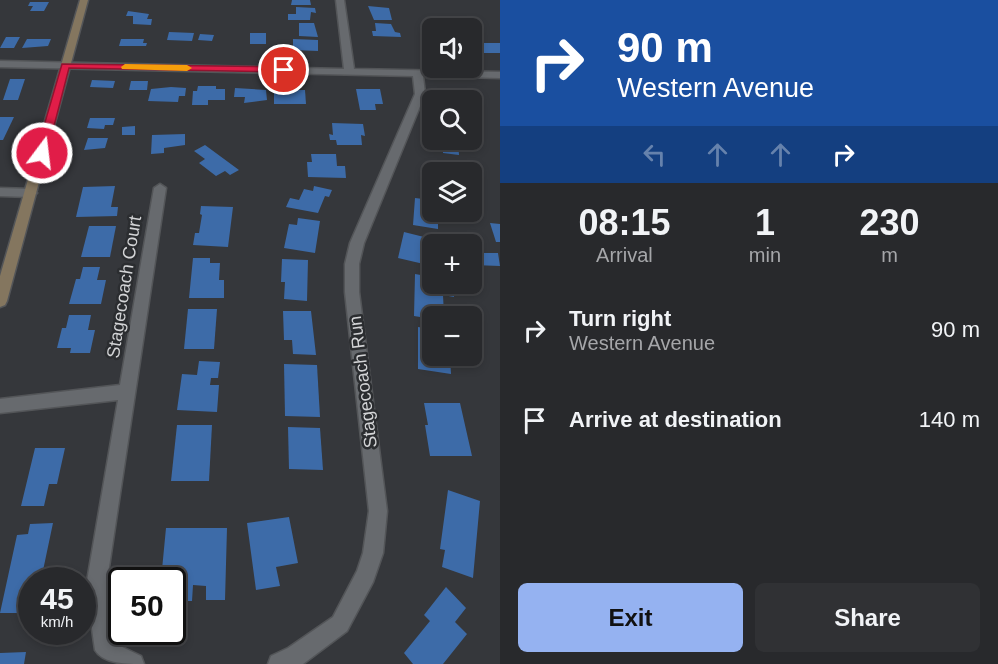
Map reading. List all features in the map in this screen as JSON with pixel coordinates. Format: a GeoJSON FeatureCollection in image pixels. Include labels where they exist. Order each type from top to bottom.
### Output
{"type":"FeatureCollection","features":[{"type":"Feature","properties":{"kind":"main road"},"geometry":{"type":"LineString","coordinates":[[0,301],[84,0]]}},
{"type":"Feature","properties":{"kind":"street"},"geometry":{"type":"LineString","coordinates":[[340,0],[349,71]]}},
{"type":"Feature","properties":{"kind":"street"},"geometry":{"type":"LineString","coordinates":[[0,64],[500,75]]}},
{"type":"Feature","properties":{"kind":"street","name":"Stagecoach Run"},"geometry":{"type":"LineString","coordinates":[[279,664],[296,656],[340,624],[366,575],[373,553],[378,511],[352,292],[352,264],[357,243],[420,94],[418,73]]}},
{"type":"Feature","properties":{"kind":"street","name":"Stagecoach Court"},"geometry":{"type":"LineString","coordinates":[[127,392],[160,188]]}},
{"type":"Feature","properties":{"kind":"street"},"geometry":{"type":"LineString","coordinates":[[0,192],[31,193]]}},
{"type":"Feature","properties":{"kind":"street"},"geometry":{"type":"LineString","coordinates":[[0,406],[127,392],[96,587],[106,650],[133,664]]}},
{"type":"Feature","properties":{"kind":"building"},"geometry":{"type":"Polygon","coordinates":[[[292,0],[310,0],[311,5],[291,5],[292,0]]]}},
{"type":"Feature","properties":{"kind":"building"},"geometry":{"type":"Polygon","coordinates":[[[30,2],[49,2],[44,11],[30,11],[33,6],[28,6],[30,2]]]}},
{"type":"Feature","properties":{"kind":"building"},"geometry":{"type":"Polygon","coordinates":[[[368,6],[389,8],[392,20],[374,20],[368,6]]]}},
{"type":"Feature","properties":{"kind":"building"},"geometry":{"type":"Polygon","coordinates":[[[296,7],[315,8],[316,13],[311,12],[310,20],[288,20],[288,14],[296,14],[296,7]]]}},
{"type":"Feature","properties":{"kind":"building"},"geometry":{"type":"Polygon","coordinates":[[[128,11],[149,14],[147,19],[152,19],[151,25],[133,24],[133,16],[126,16],[128,11]]]}},
{"type":"Feature","properties":{"kind":"building"},"geometry":{"type":"Polygon","coordinates":[[[299,23],[314,23],[318,37],[299,36],[299,23]]]}},
{"type":"Feature","properties":{"kind":"building"},"geometry":{"type":"Polygon","coordinates":[[[375,23],[391,24],[401,37],[373,36],[372,31],[376,31],[375,23]]]}},
{"type":"Feature","properties":{"kind":"building"},"geometry":{"type":"Polygon","coordinates":[[[169,32],[194,33],[192,41],[167,40],[169,32]]]}},
{"type":"Feature","properties":{"kind":"building"},"geometry":{"type":"Polygon","coordinates":[[[250,33],[266,33],[266,44],[250,44],[250,33]]]}},
{"type":"Feature","properties":{"kind":"building"},"geometry":{"type":"Polygon","coordinates":[[[200,34],[214,35],[212,41],[198,40],[200,34]]]}},
{"type":"Feature","properties":{"kind":"building"},"geometry":{"type":"Polygon","coordinates":[[[6,37],[20,37],[14,48],[0,48],[6,37]]]}},
{"type":"Feature","properties":{"kind":"building"},"geometry":{"type":"Polygon","coordinates":[[[27,39],[51,39],[48,46],[22,48],[27,39]]]}},
{"type":"Feature","properties":{"kind":"building"},"geometry":{"type":"Polygon","coordinates":[[[121,39],[144,39],[143,43],[147,43],[146,46],[119,46],[121,39]]]}},
{"type":"Feature","properties":{"kind":"building"},"geometry":{"type":"Polygon","coordinates":[[[293,39],[318,40],[318,51],[293,50],[293,39]]]}},
{"type":"Feature","properties":{"kind":"building"},"geometry":{"type":"Polygon","coordinates":[[[482,43],[500,43],[500,53],[482,53],[482,43]]]}},
{"type":"Feature","properties":{"kind":"building"},"geometry":{"type":"Polygon","coordinates":[[[10,79],[25,79],[18,100],[3,100],[10,79]]]}},
{"type":"Feature","properties":{"kind":"building"},"geometry":{"type":"Polygon","coordinates":[[[92,80],[115,81],[113,88],[90,87],[92,80]]]}},
{"type":"Feature","properties":{"kind":"building"},"geometry":{"type":"Polygon","coordinates":[[[131,81],[148,81],[147,90],[129,90],[131,81]]]}},
{"type":"Feature","properties":{"kind":"building"},"geometry":{"type":"Polygon","coordinates":[[[198,86],[216,86],[216,89],[225,89],[225,100],[208,100],[208,105],[192,105],[193,91],[197,91],[198,86]]]}},
{"type":"Feature","properties":{"kind":"building"},"geometry":{"type":"Polygon","coordinates":[[[186,88],[185,96],[179,96],[178,102],[148,101],[151,89],[186,88]]]}},
{"type":"Feature","properties":{"kind":"building"},"geometry":{"type":"Polygon","coordinates":[[[235,88],[266,90],[267,100],[244,103],[245,97],[234,97],[235,88]]]}},
{"type":"Feature","properties":{"kind":"building"},"geometry":{"type":"Polygon","coordinates":[[[356,89],[380,89],[383,104],[375,104],[376,110],[360,110],[356,89]]]}},
{"type":"Feature","properties":{"kind":"building"},"geometry":{"type":"Polygon","coordinates":[[[274,90],[305,90],[306,104],[274,104],[274,90]]]}},
{"type":"Feature","properties":{"kind":"building"},"geometry":{"type":"Polygon","coordinates":[[[0,117],[14,117],[3,140],[0,140],[0,117]]]}},
{"type":"Feature","properties":{"kind":"building"},"geometry":{"type":"Polygon","coordinates":[[[90,118],[115,118],[113,125],[105,125],[104,129],[87,128],[90,118]]]}},
{"type":"Feature","properties":{"kind":"building"},"geometry":{"type":"Polygon","coordinates":[[[332,123],[363,124],[365,136],[361,135],[362,145],[337,145],[336,140],[330,140],[329,134],[333,135],[332,123]]]}},
{"type":"Feature","properties":{"kind":"building"},"geometry":{"type":"Polygon","coordinates":[[[135,126],[135,135],[122,135],[122,127],[135,126]]]}},
{"type":"Feature","properties":{"kind":"building"},"geometry":{"type":"Polygon","coordinates":[[[185,134],[185,145],[164,148],[164,153],[151,154],[152,135],[185,134]]]}},
{"type":"Feature","properties":{"kind":"building"},"geometry":{"type":"Polygon","coordinates":[[[88,138],[108,138],[105,148],[84,150],[88,138]]]}},
{"type":"Feature","properties":{"kind":"building"},"geometry":{"type":"Polygon","coordinates":[[[205,145],[239,170],[230,175],[225,171],[216,176],[199,163],[205,159],[194,151],[205,145]]]}},
{"type":"Feature","properties":{"kind":"building"},"geometry":{"type":"Polygon","coordinates":[[[443,150],[459,150],[459,155],[443,153],[443,150]]]}},
{"type":"Feature","properties":{"kind":"building"},"geometry":{"type":"Polygon","coordinates":[[[311,154],[336,154],[337,166],[345,166],[346,178],[308,177],[307,162],[312,162],[311,154]]]}},
{"type":"Feature","properties":{"kind":"building"},"geometry":{"type":"Polygon","coordinates":[[[115,186],[111,207],[118,207],[117,216],[76,217],[83,187],[115,186]]]}},
{"type":"Feature","properties":{"kind":"building"},"geometry":{"type":"Polygon","coordinates":[[[314,186],[332,190],[329,197],[325,196],[318,213],[286,207],[290,198],[299,200],[304,189],[313,191],[314,186]]]}},
{"type":"Feature","properties":{"kind":"building"},"geometry":{"type":"Polygon","coordinates":[[[415,198],[422,199],[422,222],[438,222],[438,229],[413,225],[415,198]]]}},
{"type":"Feature","properties":{"kind":"building"},"geometry":{"type":"Polygon","coordinates":[[[201,206],[233,207],[228,247],[193,245],[195,233],[199,233],[201,206]]]}},
{"type":"Feature","properties":{"kind":"building"},"geometry":{"type":"Polygon","coordinates":[[[298,218],[320,221],[315,253],[284,248],[289,224],[297,225],[298,218]]]}},
{"type":"Feature","properties":{"kind":"building"},"geometry":{"type":"Polygon","coordinates":[[[490,223],[500,224],[500,242],[496,242],[490,223]]]}},
{"type":"Feature","properties":{"kind":"building"},"geometry":{"type":"Polygon","coordinates":[[[89,226],[116,226],[110,257],[81,257],[89,226]]]}},
{"type":"Feature","properties":{"kind":"building"},"geometry":{"type":"Polygon","coordinates":[[[404,232],[422,236],[422,264],[398,258],[404,232]]]}},
{"type":"Feature","properties":{"kind":"building"},"geometry":{"type":"Polygon","coordinates":[[[482,253],[498,253],[500,266],[482,265],[482,253]]]}},
{"type":"Feature","properties":{"kind":"building"},"geometry":{"type":"Polygon","coordinates":[[[193,258],[210,258],[210,263],[220,263],[219,280],[224,280],[224,298],[189,298],[193,258]]]}},
{"type":"Feature","properties":{"kind":"building"},"geometry":{"type":"Polygon","coordinates":[[[282,259],[308,260],[307,301],[284,299],[285,282],[281,282],[282,259]]]}},
{"type":"Feature","properties":{"kind":"building"},"geometry":{"type":"Polygon","coordinates":[[[83,267],[100,267],[97,280],[106,280],[101,304],[69,304],[76,279],[80,279],[83,267]]]}},
{"type":"Feature","properties":{"kind":"building"},"geometry":{"type":"Polygon","coordinates":[[[415,274],[422,275],[422,294],[454,294],[454,297],[443,295],[444,306],[422,306],[422,317],[414,316],[415,274]]]}},
{"type":"Feature","properties":{"kind":"building"},"geometry":{"type":"Polygon","coordinates":[[[188,309],[217,309],[214,349],[184,349],[188,309]]]}},
{"type":"Feature","properties":{"kind":"building"},"geometry":{"type":"Polygon","coordinates":[[[283,311],[311,311],[316,355],[293,354],[292,340],[284,340],[283,311]]]}},
{"type":"Feature","properties":{"kind":"building"},"geometry":{"type":"Polygon","coordinates":[[[69,315],[91,315],[88,330],[95,330],[90,353],[70,353],[71,348],[57,348],[62,328],[66,328],[69,315]]]}},
{"type":"Feature","properties":{"kind":"building"},"geometry":{"type":"Polygon","coordinates":[[[418,327],[422,328],[422,366],[451,366],[451,374],[418,369],[418,327]]]}},
{"type":"Feature","properties":{"kind":"building"},"geometry":{"type":"Polygon","coordinates":[[[199,361],[220,362],[218,378],[211,378],[210,385],[219,385],[217,412],[177,410],[182,374],[197,375],[199,361]]]}},
{"type":"Feature","properties":{"kind":"building"},"geometry":{"type":"Polygon","coordinates":[[[284,364],[317,365],[320,417],[285,416],[284,364]]]}},
{"type":"Feature","properties":{"kind":"building"},"geometry":{"type":"Polygon","coordinates":[[[424,403],[460,403],[472,456],[430,456],[424,403]]]}},
{"type":"Feature","properties":{"kind":"building"},"geometry":{"type":"Polygon","coordinates":[[[177,425],[212,425],[209,481],[171,481],[177,425]]]}},
{"type":"Feature","properties":{"kind":"building"},"geometry":{"type":"Polygon","coordinates":[[[288,427],[320,428],[323,470],[289,469],[288,427]]]}},
{"type":"Feature","properties":{"kind":"building"},"geometry":{"type":"Polygon","coordinates":[[[35,448],[65,448],[57,484],[49,484],[44,506],[21,506],[35,448]]]}},
{"type":"Feature","properties":{"kind":"building"},"geometry":{"type":"Polygon","coordinates":[[[448,490],[480,501],[473,578],[442,567],[445,550],[440,549],[448,490]]]}},
{"type":"Feature","properties":{"kind":"building"},"geometry":{"type":"Polygon","coordinates":[[[289,517],[298,563],[276,567],[280,586],[256,590],[247,523],[289,517]]]}},
{"type":"Feature","properties":{"kind":"building"},"geometry":{"type":"Polygon","coordinates":[[[53,523],[44,567],[18,567],[18,613],[0,613],[17,535],[28,534],[30,524],[53,523]]]}},
{"type":"Feature","properties":{"kind":"building"},"geometry":{"type":"Polygon","coordinates":[[[166,528],[227,528],[225,600],[206,600],[206,586],[193,585],[192,601],[186,601],[186,567],[162,567],[166,528]]]}},
{"type":"Feature","properties":{"kind":"building"},"geometry":{"type":"Polygon","coordinates":[[[446,587],[466,608],[455,622],[467,634],[443,664],[413,664],[404,653],[430,621],[424,615],[446,587]]]}},
{"type":"Feature","properties":{"kind":"building"},"geometry":{"type":"Polygon","coordinates":[[[26,652],[24,664],[0,664],[0,653],[26,652]]]}},
{"type":"Feature","properties":{"kind":"slow traffic"},"geometry":{"type":"LineString","coordinates":[[125,67],[187,68]]}},
{"type":"Feature","properties":{"kind":"route"},"geometry":{"type":"LineString","coordinates":[[42,153],[65,65],[284,70]]}}]}
